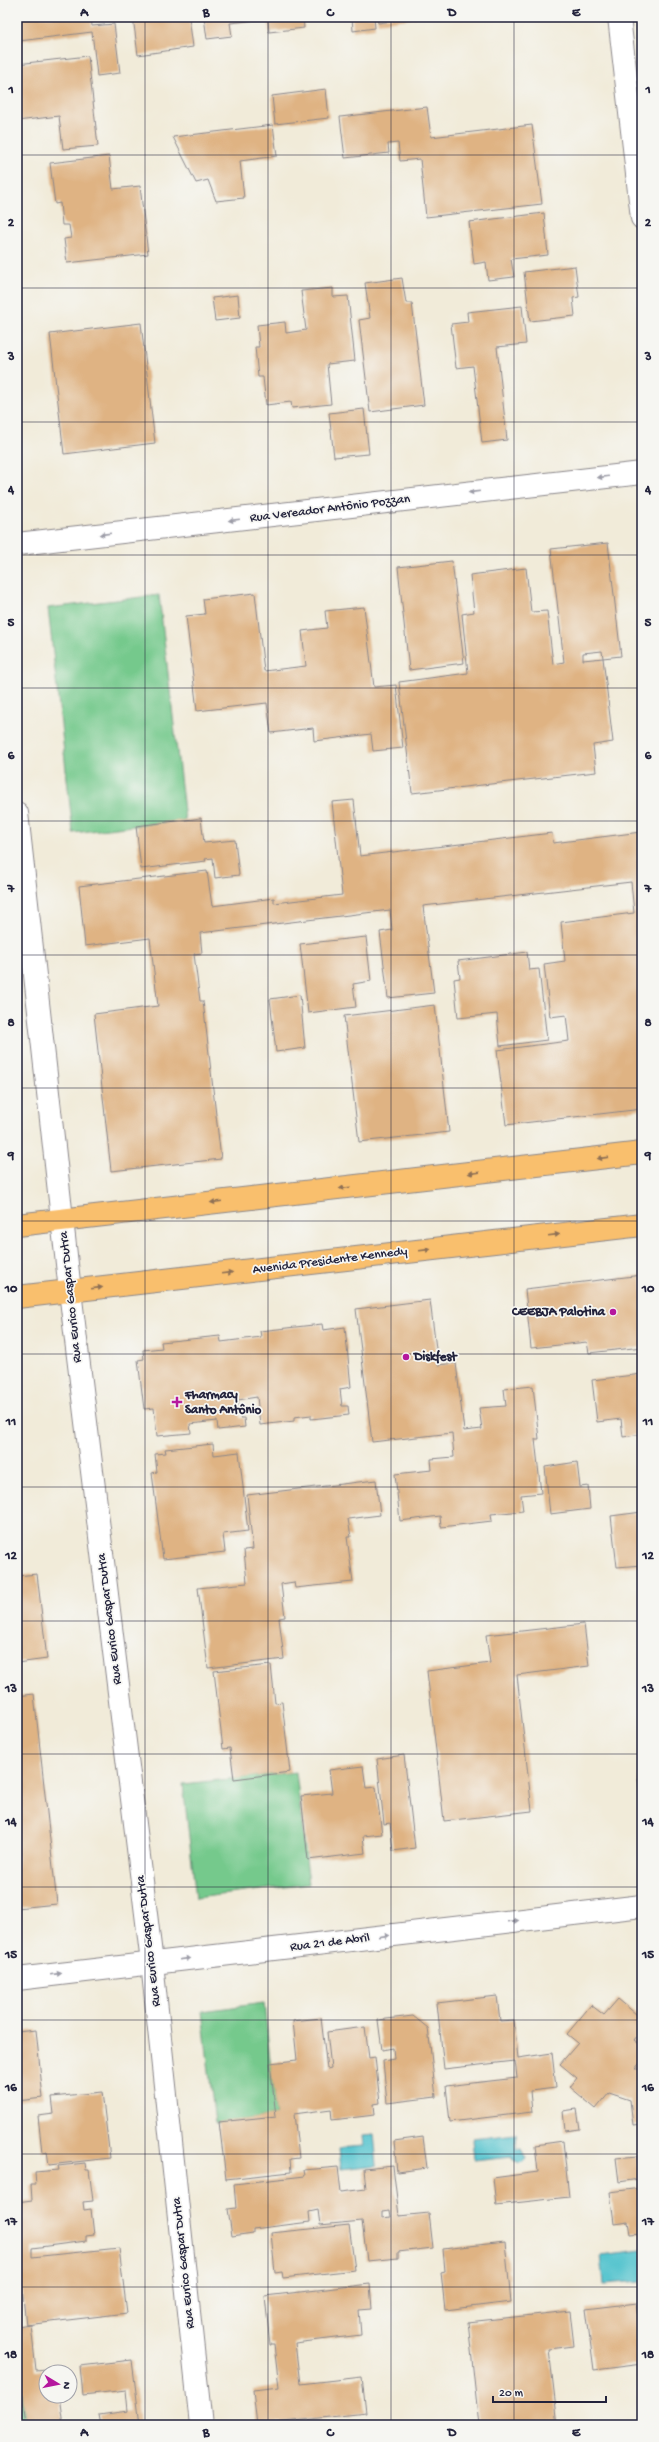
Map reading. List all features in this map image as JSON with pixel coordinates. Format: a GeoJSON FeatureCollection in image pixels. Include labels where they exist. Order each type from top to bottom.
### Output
{"type":"FeatureCollection","features":[{"type":"Feature","properties":{"kind":"main road"},"geometry":{"type":"LineString","coordinates":[[17,1225],[642,1153]]}},
{"type":"Feature","properties":{"kind":"main road","name":"Avenida Presidente Kennedy"},"geometry":{"type":"LineString","coordinates":[[17,1297],[642,1225]]}},
{"type":"Feature","properties":{"kind":"street"},"geometry":{"type":"LineString","coordinates":[[619,17],[642,218]]}},
{"type":"Feature","properties":{"kind":"street","name":"Rua Vereador Antônio Pozzan"},"geometry":{"type":"LineString","coordinates":[[17,544],[642,473]]}},
{"type":"Feature","properties":{"kind":"street","name":"Rua Eurico Gaspar Dutra"},"geometry":{"type":"LineString","coordinates":[[17,813],[70,1291],[152,1963],[201,2425]]}},
{"type":"Feature","properties":{"kind":"street","name":"Rua 21 de Abril"},"geometry":{"type":"LineString","coordinates":[[17,1979],[642,1906]]}},
{"type":"Feature","properties":{"kind":"green space"},"geometry":{"type":"Polygon","coordinates":[[[159,595],[185,820],[73,833],[48,608],[159,595]]]}},
{"type":"Feature","properties":{"kind":"green space"},"geometry":{"type":"Polygon","coordinates":[[[296,1772],[309,1884],[196,1898],[183,1784],[296,1772]]]}},
{"type":"Feature","properties":{"kind":"green space"},"geometry":{"type":"Polygon","coordinates":[[[264,2003],[276,2116],[215,2123],[202,2011],[264,2003]]]}},
{"type":"Feature","properties":{"kind":"green space"},"geometry":{"type":"Polygon","coordinates":[[[17,2373],[20,2373],[26,2425],[17,2425],[17,2373]]]}},
{"type":"Feature","properties":{"kind":"water"},"geometry":{"type":"Polygon","coordinates":[[[374,2134],[377,2165],[341,2169],[339,2148],[364,2146],[363,2135],[374,2134]]]}},
{"type":"Feature","properties":{"kind":"water"},"geometry":{"type":"Polygon","coordinates":[[[516,2134],[517,2149],[521,2149],[526,2158],[523,2162],[518,2163],[512,2159],[512,2156],[474,2160],[472,2139],[516,2134]]]}},
{"type":"Feature","properties":{"kind":"water"},"geometry":{"type":"Polygon","coordinates":[[[642,2250],[642,2281],[603,2284],[600,2255],[642,2250]]]}},
{"type":"Feature","properties":{"kind":"building"},"geometry":{"type":"Polygon","coordinates":[[[17,17],[91,17],[92,26],[114,24],[120,73],[97,76],[92,32],[19,41],[17,17]]]}},
{"type":"Feature","properties":{"kind":"building"},"geometry":{"type":"Polygon","coordinates":[[[133,17],[189,17],[193,47],[138,55],[133,17]]]}},
{"type":"Feature","properties":{"kind":"building"},"geometry":{"type":"Polygon","coordinates":[[[204,17],[303,17],[304,28],[269,32],[268,19],[230,23],[232,36],[207,39],[204,17]]]}},
{"type":"Feature","properties":{"kind":"building"},"geometry":{"type":"Polygon","coordinates":[[[352,17],[374,17],[375,28],[353,31],[352,17]]]}},
{"type":"Feature","properties":{"kind":"building"},"geometry":{"type":"Polygon","coordinates":[[[377,17],[416,17],[416,18],[378,23],[377,17]]]}},
{"type":"Feature","properties":{"kind":"building"},"geometry":{"type":"Polygon","coordinates":[[[88,56],[98,146],[63,149],[59,116],[17,121],[17,64],[88,56]]]}},
{"type":"Feature","properties":{"kind":"building"},"geometry":{"type":"Polygon","coordinates":[[[326,89],[329,118],[275,124],[272,96],[326,89]]]}},
{"type":"Feature","properties":{"kind":"building"},"geometry":{"type":"Polygon","coordinates":[[[427,107],[431,137],[532,125],[542,204],[426,217],[420,159],[400,161],[398,143],[388,144],[389,153],[345,158],[340,117],[427,107]]]}},
{"type":"Feature","properties":{"kind":"building"},"geometry":{"type":"Polygon","coordinates":[[[273,125],[277,156],[240,161],[244,198],[216,201],[208,180],[196,183],[173,137],[273,125]]]}},
{"type":"Feature","properties":{"kind":"building"},"geometry":{"type":"Polygon","coordinates":[[[109,156],[113,189],[140,186],[148,254],[67,263],[64,239],[71,238],[69,225],[62,225],[60,203],[55,204],[50,163],[109,156]]]}},
{"type":"Feature","properties":{"kind":"building"},"geometry":{"type":"Polygon","coordinates":[[[544,213],[548,255],[511,259],[514,277],[488,280],[486,262],[474,264],[469,222],[544,213]]]}},
{"type":"Feature","properties":{"kind":"building"},"geometry":{"type":"Polygon","coordinates":[[[575,266],[579,297],[573,298],[575,316],[530,321],[524,272],[575,266]]]}},
{"type":"Feature","properties":{"kind":"building"},"geometry":{"type":"Polygon","coordinates":[[[402,278],[406,303],[412,303],[424,405],[370,412],[359,320],[370,318],[365,283],[402,278]]]}},
{"type":"Feature","properties":{"kind":"building"},"geometry":{"type":"Polygon","coordinates":[[[333,288],[333,297],[348,296],[355,361],[327,364],[331,404],[292,408],[291,402],[266,405],[263,377],[258,377],[255,347],[259,347],[257,325],[285,322],[286,333],[306,330],[301,291],[333,288]]]}},
{"type":"Feature","properties":{"kind":"building"},"geometry":{"type":"Polygon","coordinates":[[[238,295],[240,318],[215,321],[212,298],[238,295]]]}},
{"type":"Feature","properties":{"kind":"building"},"geometry":{"type":"Polygon","coordinates":[[[522,306],[526,344],[497,347],[507,440],[482,443],[473,366],[456,368],[451,324],[468,322],[467,312],[522,306]]]}},
{"type":"Feature","properties":{"kind":"building"},"geometry":{"type":"Polygon","coordinates":[[[141,323],[155,443],[64,454],[50,334],[141,323]]]}},
{"type":"Feature","properties":{"kind":"building"},"geometry":{"type":"Polygon","coordinates":[[[364,409],[369,454],[334,457],[329,413],[364,409]]]}},
{"type":"Feature","properties":{"kind":"building"},"geometry":{"type":"Polygon","coordinates":[[[608,543],[621,656],[603,658],[613,742],[593,745],[596,772],[412,793],[399,682],[468,673],[462,614],[474,612],[470,575],[526,568],[531,612],[547,611],[553,664],[564,662],[551,549],[608,543]],[[602,651],[583,653],[583,660],[603,658],[602,651]]]}},
{"type":"Feature","properties":{"kind":"building"},"geometry":{"type":"Polygon","coordinates":[[[452,561],[464,663],[409,670],[398,567],[452,561]]]}},
{"type":"Feature","properties":{"kind":"building"},"geometry":{"type":"Polygon","coordinates":[[[255,593],[264,671],[306,666],[302,631],[327,628],[325,611],[364,607],[374,687],[396,685],[403,748],[373,751],[371,734],[314,741],[313,728],[271,733],[267,703],[197,711],[186,616],[205,614],[203,599],[255,593]]]}},
{"type":"Feature","properties":{"kind":"building"},"geometry":{"type":"Polygon","coordinates":[[[354,800],[360,856],[552,833],[553,843],[641,832],[642,1109],[506,1125],[497,1050],[569,1041],[566,1015],[550,1017],[544,964],[565,961],[561,922],[634,913],[631,882],[423,906],[434,993],[388,998],[380,932],[392,930],[390,910],[200,933],[202,953],[194,954],[200,1001],[203,1001],[221,1159],[111,1171],[94,1014],[158,1006],[150,938],[85,946],[79,886],[207,871],[212,906],[274,898],[274,903],[342,895],[332,802],[354,800]]]}},
{"type":"Feature","properties":{"kind":"building"},"geometry":{"type":"Polygon","coordinates":[[[201,818],[204,843],[235,840],[239,875],[215,878],[213,858],[205,859],[206,861],[141,869],[136,826],[201,818]]]}},
{"type":"Feature","properties":{"kind":"building"},"geometry":{"type":"Polygon","coordinates":[[[366,937],[371,981],[353,984],[356,1007],[308,1013],[300,944],[366,937]]]}},
{"type":"Feature","properties":{"kind":"building"},"geometry":{"type":"Polygon","coordinates":[[[527,952],[529,970],[539,969],[547,1040],[500,1046],[497,1014],[458,1018],[454,979],[460,978],[458,961],[527,952]]]}},
{"type":"Feature","properties":{"kind":"building"},"geometry":{"type":"Polygon","coordinates":[[[300,995],[305,1048],[276,1052],[270,999],[300,995]]]}},
{"type":"Feature","properties":{"kind":"building"},"geometry":{"type":"Polygon","coordinates":[[[435,1005],[449,1132],[359,1142],[344,1016],[435,1005]]]}},
{"type":"Feature","properties":{"kind":"building"},"geometry":{"type":"Polygon","coordinates":[[[642,1275],[642,1347],[589,1353],[587,1342],[531,1348],[525,1289],[642,1275]]]}},
{"type":"Feature","properties":{"kind":"building"},"geometry":{"type":"Polygon","coordinates":[[[430,1300],[438,1365],[456,1363],[464,1431],[482,1429],[479,1408],[506,1406],[504,1389],[533,1386],[539,1439],[535,1439],[541,1493],[521,1495],[523,1511],[491,1514],[492,1521],[441,1527],[440,1516],[400,1521],[395,1474],[432,1470],[431,1459],[454,1457],[452,1433],[372,1442],[356,1309],[430,1300]]]}},
{"type":"Feature","properties":{"kind":"building"},"geometry":{"type":"Polygon","coordinates":[[[322,1324],[323,1330],[345,1327],[351,1387],[340,1389],[342,1406],[348,1406],[349,1415],[311,1419],[311,1415],[294,1417],[294,1421],[260,1425],[257,1397],[238,1400],[240,1418],[244,1418],[245,1427],[218,1430],[217,1421],[190,1424],[191,1433],[157,1436],[154,1408],[144,1409],[138,1360],[144,1359],[143,1350],[162,1348],[161,1342],[220,1336],[221,1342],[261,1337],[260,1331],[322,1324]]]}},
{"type":"Feature","properties":{"kind":"building"},"geometry":{"type":"Polygon","coordinates":[[[642,1374],[642,1434],[623,1437],[621,1419],[597,1422],[592,1380],[642,1374]]]}},
{"type":"Feature","properties":{"kind":"building"},"geometry":{"type":"Polygon","coordinates":[[[213,1444],[214,1455],[239,1452],[248,1531],[223,1534],[225,1552],[163,1559],[152,1473],[157,1472],[155,1454],[166,1453],[165,1449],[213,1444]]]}},
{"type":"Feature","properties":{"kind":"building"},"geometry":{"type":"Polygon","coordinates":[[[577,1462],[580,1487],[588,1486],[590,1509],[550,1514],[545,1467],[577,1462]]]}},
{"type":"Feature","properties":{"kind":"building"},"geometry":{"type":"Polygon","coordinates":[[[376,1480],[380,1515],[348,1519],[351,1537],[347,1537],[353,1582],[295,1588],[294,1582],[281,1584],[285,1617],[279,1618],[284,1659],[208,1668],[198,1588],[247,1583],[244,1550],[253,1549],[247,1495],[376,1480]]]}},
{"type":"Feature","properties":{"kind":"building"},"geometry":{"type":"Polygon","coordinates":[[[642,1512],[642,1565],[617,1567],[611,1516],[642,1512]]]}},
{"type":"Feature","properties":{"kind":"building"},"geometry":{"type":"Polygon","coordinates":[[[37,1574],[47,1659],[17,1663],[17,1576],[37,1574]]]}},
{"type":"Feature","properties":{"kind":"building"},"geometry":{"type":"Polygon","coordinates":[[[584,1624],[589,1666],[517,1675],[532,1811],[444,1821],[427,1671],[490,1663],[486,1635],[584,1624]]]}},
{"type":"Feature","properties":{"kind":"building"},"geometry":{"type":"Polygon","coordinates":[[[271,1665],[275,1703],[282,1702],[290,1772],[234,1779],[230,1748],[223,1749],[214,1671],[271,1665]]]}},
{"type":"Feature","properties":{"kind":"building"},"geometry":{"type":"Polygon","coordinates":[[[34,1694],[57,1904],[17,1908],[17,1696],[34,1694]]]}},
{"type":"Feature","properties":{"kind":"building"},"geometry":{"type":"Polygon","coordinates":[[[404,1755],[415,1848],[393,1851],[390,1823],[384,1824],[377,1759],[404,1755]]]}},
{"type":"Feature","properties":{"kind":"building"},"geometry":{"type":"Polygon","coordinates":[[[363,1766],[366,1788],[376,1787],[382,1834],[363,1836],[365,1853],[308,1860],[301,1796],[332,1793],[329,1770],[363,1766]]]}},
{"type":"Feature","properties":{"kind":"building"},"geometry":{"type":"Polygon","coordinates":[[[638,1778],[642,1778],[642,1803],[641,1803],[638,1778]]]}},
{"type":"Feature","properties":{"kind":"building"},"geometry":{"type":"Polygon","coordinates":[[[497,1996],[500,2021],[514,2020],[518,2058],[552,2053],[556,2088],[530,2091],[532,2112],[450,2122],[446,2086],[517,2078],[515,2061],[444,2069],[437,2003],[497,1996]]]}},
{"type":"Feature","properties":{"kind":"building"},"geometry":{"type":"Polygon","coordinates":[[[618,1999],[642,2019],[642,2030],[634,2040],[642,2046],[642,2060],[635,2069],[642,2069],[642,2124],[633,2125],[630,2100],[609,2093],[596,2109],[570,2087],[577,2078],[560,2064],[578,2043],[567,2034],[591,2005],[604,2015],[618,1999]]]}},
{"type":"Feature","properties":{"kind":"building"},"geometry":{"type":"Polygon","coordinates":[[[413,2016],[428,2028],[436,2097],[387,2103],[383,2061],[394,2059],[393,2048],[382,2050],[378,2020],[413,2016]]]}},
{"type":"Feature","properties":{"kind":"building"},"geometry":{"type":"Polygon","coordinates":[[[321,2018],[327,2069],[331,2068],[327,2032],[365,2027],[369,2058],[375,2057],[380,2103],[374,2104],[375,2115],[332,2120],[331,2109],[294,2114],[299,2158],[290,2159],[291,2172],[226,2179],[219,2122],[276,2116],[270,2063],[297,2060],[293,2021],[321,2018]]]}},
{"type":"Feature","properties":{"kind":"building"},"geometry":{"type":"Polygon","coordinates":[[[36,2030],[43,2098],[17,2101],[17,2032],[36,2030]]]}},
{"type":"Feature","properties":{"kind":"building"},"geometry":{"type":"Polygon","coordinates":[[[102,2092],[110,2158],[49,2165],[47,2151],[42,2152],[38,2116],[54,2114],[52,2097],[102,2092]]]}},
{"type":"Feature","properties":{"kind":"building"},"geometry":{"type":"Polygon","coordinates":[[[577,2109],[580,2129],[565,2131],[563,2111],[577,2109]]]}},
{"type":"Feature","properties":{"kind":"building"},"geometry":{"type":"Polygon","coordinates":[[[423,2137],[427,2168],[397,2172],[394,2141],[423,2137]]]}},
{"type":"Feature","properties":{"kind":"building"},"geometry":{"type":"Polygon","coordinates":[[[563,2141],[569,2197],[496,2205],[493,2178],[538,2172],[535,2145],[563,2141]]]}},
{"type":"Feature","properties":{"kind":"building"},"geometry":{"type":"Polygon","coordinates":[[[637,2156],[639,2179],[619,2182],[616,2158],[637,2156]]]}},
{"type":"Feature","properties":{"kind":"building"},"geometry":{"type":"Polygon","coordinates":[[[85,2163],[86,2170],[89,2170],[93,2201],[83,2202],[84,2210],[91,2209],[94,2235],[86,2236],[86,2241],[32,2248],[32,2257],[119,2248],[127,2313],[26,2325],[19,2259],[17,2259],[17,2202],[32,2200],[31,2185],[36,2185],[35,2172],[59,2170],[58,2166],[85,2163]]]}},
{"type":"Feature","properties":{"kind":"building"},"geometry":{"type":"Polygon","coordinates":[[[393,2166],[399,2216],[429,2213],[433,2248],[398,2252],[398,2258],[367,2261],[362,2221],[320,2225],[318,2210],[309,2212],[310,2222],[253,2229],[253,2233],[232,2236],[228,2209],[236,2208],[234,2184],[305,2176],[304,2170],[338,2167],[341,2192],[366,2189],[364,2169],[393,2166]],[[390,2210],[382,2211],[382,2218],[391,2217],[390,2210]]]}},
{"type":"Feature","properties":{"kind":"building"},"geometry":{"type":"Polygon","coordinates":[[[642,2188],[642,2233],[630,2234],[628,2222],[614,2224],[610,2192],[642,2188]]]}},
{"type":"Feature","properties":{"kind":"building"},"geometry":{"type":"Polygon","coordinates":[[[349,2225],[355,2270],[283,2278],[282,2272],[275,2273],[271,2233],[349,2225]]]}},
{"type":"Feature","properties":{"kind":"building"},"geometry":{"type":"Polygon","coordinates":[[[505,2242],[511,2302],[445,2310],[441,2272],[445,2271],[443,2249],[505,2242]]]}},
{"type":"Feature","properties":{"kind":"building"},"geometry":{"type":"Polygon","coordinates":[[[370,2284],[372,2309],[359,2310],[361,2335],[295,2343],[300,2384],[362,2377],[366,2413],[257,2425],[253,2390],[279,2387],[274,2345],[270,2345],[265,2296],[370,2284]]]}},
{"type":"Feature","properties":{"kind":"building"},"geometry":{"type":"Polygon","coordinates":[[[637,2303],[642,2339],[642,2364],[594,2370],[586,2309],[637,2303]]]}},
{"type":"Feature","properties":{"kind":"building"},"geometry":{"type":"Polygon","coordinates":[[[570,2311],[574,2346],[549,2349],[558,2425],[479,2425],[468,2322],[570,2311]]]}},
{"type":"Feature","properties":{"kind":"building"},"geometry":{"type":"Polygon","coordinates":[[[31,2325],[36,2371],[38,2371],[38,2404],[60,2404],[63,2425],[26,2425],[20,2373],[17,2373],[17,2327],[31,2325]]]}},
{"type":"Feature","properties":{"kind":"building"},"geometry":{"type":"Polygon","coordinates":[[[132,2360],[140,2425],[101,2425],[99,2415],[128,2411],[126,2390],[83,2395],[80,2366],[132,2360]]]}},
{"type":"Feature","properties":{"kind":"place","name":"CEEBJA Palotina"},"geometry":{"type":"Point","coordinates":[613,1312]}},
{"type":"Feature","properties":{"kind":"place","name":"Diskfest"},"geometry":{"type":"Point","coordinates":[406,1357]}},
{"type":"Feature","properties":{"kind":"place","name":"Fharmacy Santo Antônio"},"geometry":{"type":"Point","coordinates":[177,1402]}}]}
